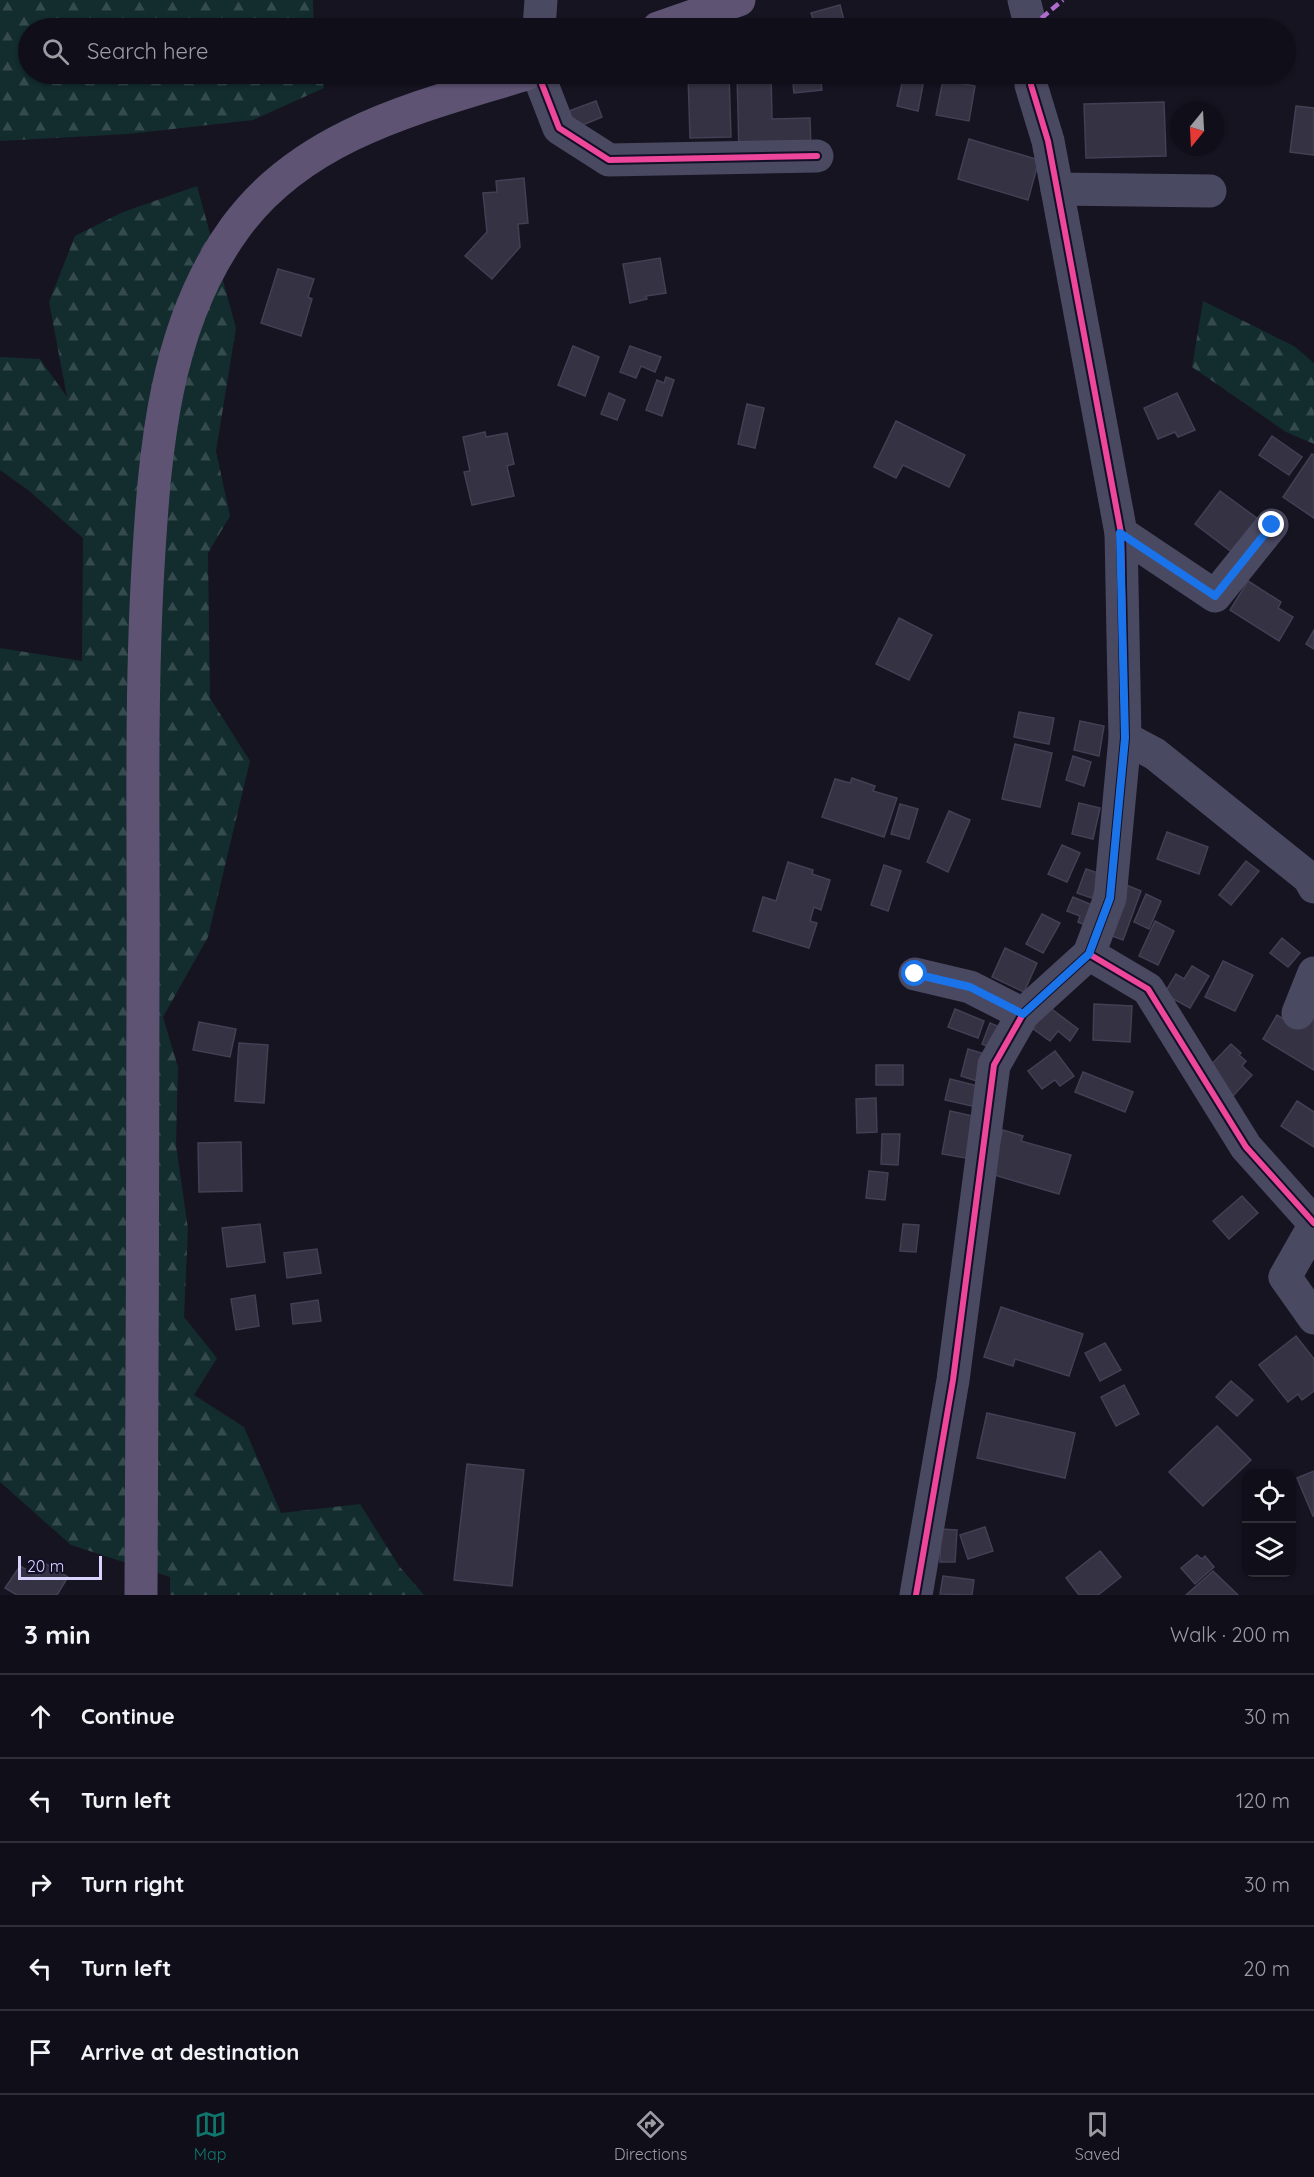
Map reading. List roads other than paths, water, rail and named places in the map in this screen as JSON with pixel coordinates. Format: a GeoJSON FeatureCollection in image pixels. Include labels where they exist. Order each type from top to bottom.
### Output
{"type":"FeatureCollection","features":[{"type":"Feature","properties":{"kind":"main road"},"geometry":{"type":"LineString","coordinates":[[687,18],[739,0]]}},
{"type":"Feature","properties":{"kind":"main road"},"geometry":{"type":"LineString","coordinates":[[141,1595],[143,654],[154,467],[164,403],[181,338],[203,282],[234,229],[269,188],[320,150],[382,119],[494,84]]}},
{"type":"Feature","properties":{"kind":"street"},"geometry":{"type":"LineString","coordinates":[[540,18],[541,0]]}},
{"type":"Feature","properties":{"kind":"street"},"geometry":{"type":"LineString","coordinates":[[1024,0],[1028,18]]}},
{"type":"Feature","properties":{"kind":"street"},"geometry":{"type":"LineString","coordinates":[[542,84],[559,128],[609,160],[817,156]]}},
{"type":"Feature","properties":{"kind":"street"},"geometry":{"type":"LineString","coordinates":[[916,1595],[953,1380],[994,1065],[1023,1014],[1089,954],[1110,898],[1125,738],[1120,533],[1048,141],[1031,84]]}},
{"type":"Feature","properties":{"kind":"street"},"geometry":{"type":"LineString","coordinates":[[1057,189],[1210,191]]}},
{"type":"Feature","properties":{"kind":"street"},"geometry":{"type":"LineString","coordinates":[[1120,533],[1215,596],[1272,525]]}},
{"type":"Feature","properties":{"kind":"street"},"geometry":{"type":"LineString","coordinates":[[1125,738],[1155,754],[1309,878],[1314,887]]}},
{"type":"Feature","properties":{"kind":"street"},"geometry":{"type":"LineString","coordinates":[[1089,954],[1148,989],[1246,1147],[1314,1225],[1285,1277],[1314,1318]]}},
{"type":"Feature","properties":{"kind":"street"},"geometry":{"type":"LineString","coordinates":[[1298,1013],[1314,973]]}},
{"type":"Feature","properties":{"kind":"street"},"geometry":{"type":"LineString","coordinates":[[915,974],[970,987],[1023,1014]]}}]}
